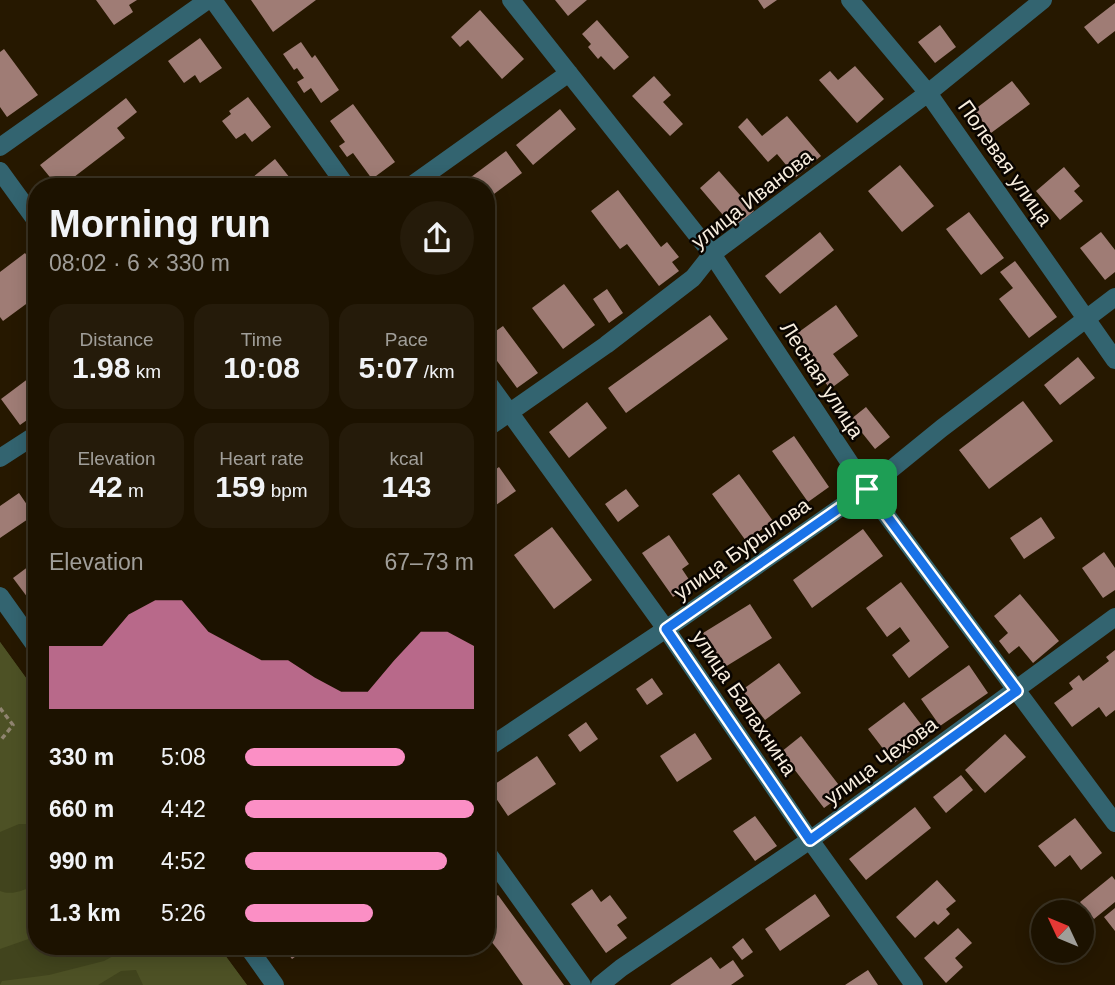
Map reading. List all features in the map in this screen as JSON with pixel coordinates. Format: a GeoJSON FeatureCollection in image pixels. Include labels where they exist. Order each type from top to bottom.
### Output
{"type":"FeatureCollection","features":[{"type":"Feature","properties":{"kind":"street"},"geometry":{"type":"LineString","coordinates":[[0,147],[210,0],[340,178]]}},
{"type":"Feature","properties":{"kind":"street","name":"Лесная улица"},"geometry":{"type":"LineString","coordinates":[[511,0],[712,254],[867,489],[1115,823]]}},
{"type":"Feature","properties":{"kind":"street","name":"Полевая улица"},"geometry":{"type":"LineString","coordinates":[[850,0],[928,93],[1115,360]]}},
{"type":"Feature","properties":{"kind":"street","name":"улица Иванова"},"geometry":{"type":"LineString","coordinates":[[495,423],[606,345],[693,278],[712,254],[928,93],[1043,0]]}},
{"type":"Feature","properties":{"kind":"street"},"geometry":{"type":"LineString","coordinates":[[422,178],[569,73]]}},
{"type":"Feature","properties":{"kind":"street"},"geometry":{"type":"LineString","coordinates":[[0,171],[28,210]]}},
{"type":"Feature","properties":{"kind":"street","name":"улица Бурылова"},"geometry":{"type":"LineString","coordinates":[[495,743],[666,629],[867,489],[942,428],[1115,297]]}},
{"type":"Feature","properties":{"kind":"street","name":"улица Балахнина"},"geometry":{"type":"LineString","coordinates":[[495,392],[666,629],[810,840],[914,985]]}},
{"type":"Feature","properties":{"kind":"street"},"geometry":{"type":"LineString","coordinates":[[0,458],[28,440]]}},
{"type":"Feature","properties":{"kind":"street"},"geometry":{"type":"LineString","coordinates":[[0,596],[28,635]]}},
{"type":"Feature","properties":{"kind":"street","name":"улица Чехова"},"geometry":{"type":"LineString","coordinates":[[600,985],[810,840],[1115,617]]}},
{"type":"Feature","properties":{"kind":"street"},"geometry":{"type":"LineString","coordinates":[[495,864],[582,985]]}},
{"type":"Feature","properties":{"kind":"street"},"geometry":{"type":"LineString","coordinates":[[254,955],[275,985]]}},
{"type":"Feature","properties":{"kind":"path"},"geometry":{"type":"LineString","coordinates":[[0,708],[13,726],[0,741]]}},
{"type":"Feature","properties":{"kind":"green space"},"geometry":{"type":"Polygon","coordinates":[[[0,642],[28,681],[28,955],[225,955],[247,985],[0,985],[0,642]]]}},
{"type":"Feature","properties":{"kind":"green space"},"geometry":{"type":"Polygon","coordinates":[[[0,642],[28,681],[28,824],[19,824],[0,832],[0,642]]]}},
{"type":"Feature","properties":{"kind":"green space"},"geometry":{"type":"Polygon","coordinates":[[[28,888],[28,939],[0,949],[0,891],[14,893],[28,888]]]}},
{"type":"Feature","properties":{"kind":"green space"},"geometry":{"type":"Polygon","coordinates":[[[115,955],[225,955],[247,985],[143,985],[136,970],[121,971],[98,985],[0,985],[2,981],[49,975],[104,961],[115,955]]]}},
{"type":"Feature","properties":{"kind":"building"},"geometry":{"type":"Polygon","coordinates":[[[96,0],[137,0],[129,5],[133,12],[114,25],[96,0]]]}},
{"type":"Feature","properties":{"kind":"building"},"geometry":{"type":"Polygon","coordinates":[[[251,0],[316,0],[273,32],[251,0]]]}},
{"type":"Feature","properties":{"kind":"building"},"geometry":{"type":"Polygon","coordinates":[[[555,0],[587,0],[568,16],[555,0]]]}},
{"type":"Feature","properties":{"kind":"building"},"geometry":{"type":"Polygon","coordinates":[[[758,0],[777,0],[764,9],[758,0]]]}},
{"type":"Feature","properties":{"kind":"building"},"geometry":{"type":"Polygon","coordinates":[[[1115,3],[1115,31],[1098,44],[1084,27],[1115,3]]]}},
{"type":"Feature","properties":{"kind":"building"},"geometry":{"type":"Polygon","coordinates":[[[480,10],[524,59],[502,79],[468,40],[460,47],[451,37],[480,10]]]}},
{"type":"Feature","properties":{"kind":"building"},"geometry":{"type":"Polygon","coordinates":[[[597,20],[629,57],[614,70],[601,56],[598,59],[588,47],[591,44],[582,34],[597,20]]]}},
{"type":"Feature","properties":{"kind":"building"},"geometry":{"type":"Polygon","coordinates":[[[940,25],[956,47],[935,63],[918,42],[940,25]]]}},
{"type":"Feature","properties":{"kind":"building"},"geometry":{"type":"Polygon","coordinates":[[[200,38],[222,68],[200,83],[195,75],[184,83],[168,61],[200,38]]]}},
{"type":"Feature","properties":{"kind":"building"},"geometry":{"type":"Polygon","coordinates":[[[301,42],[312,58],[315,55],[339,90],[321,103],[311,88],[304,93],[297,82],[304,78],[297,68],[294,70],[283,54],[301,42]]]}},
{"type":"Feature","properties":{"kind":"building"},"geometry":{"type":"Polygon","coordinates":[[[4,49],[38,95],[7,117],[0,107],[0,52],[4,49]]]}},
{"type":"Feature","properties":{"kind":"building"},"geometry":{"type":"Polygon","coordinates":[[[855,66],[884,99],[857,123],[819,80],[830,71],[838,80],[855,66]]]}},
{"type":"Feature","properties":{"kind":"building"},"geometry":{"type":"Polygon","coordinates":[[[654,76],[671,95],[663,102],[683,124],[670,136],[632,96],[654,76]]]}},
{"type":"Feature","properties":{"kind":"building"},"geometry":{"type":"Polygon","coordinates":[[[1012,81],[1030,104],[991,133],[974,110],[1012,81]]]}},
{"type":"Feature","properties":{"kind":"building"},"geometry":{"type":"Polygon","coordinates":[[[248,97],[271,127],[252,142],[245,133],[236,139],[222,121],[231,114],[229,111],[248,97]]]}},
{"type":"Feature","properties":{"kind":"building"},"geometry":{"type":"Polygon","coordinates":[[[126,98],[137,112],[117,128],[125,138],[73,178],[51,178],[40,165],[126,98]]]}},
{"type":"Feature","properties":{"kind":"building"},"geometry":{"type":"Polygon","coordinates":[[[353,104],[395,162],[371,178],[353,153],[347,157],[339,146],[345,142],[330,121],[353,104]]]}},
{"type":"Feature","properties":{"kind":"building"},"geometry":{"type":"Polygon","coordinates":[[[560,109],[576,129],[533,165],[516,145],[560,109]]]}},
{"type":"Feature","properties":{"kind":"building"},"geometry":{"type":"Polygon","coordinates":[[[787,116],[821,156],[796,177],[777,154],[768,162],[738,127],[747,118],[762,136],[787,116]]]}},
{"type":"Feature","properties":{"kind":"building"},"geometry":{"type":"Polygon","coordinates":[[[506,151],[522,173],[495,193],[495,178],[470,178],[506,151]]]}},
{"type":"Feature","properties":{"kind":"building"},"geometry":{"type":"Polygon","coordinates":[[[275,159],[290,178],[252,178],[275,159]]]}},
{"type":"Feature","properties":{"kind":"building"},"geometry":{"type":"Polygon","coordinates":[[[900,165],[934,206],[902,232],[868,191],[900,165]]]}},
{"type":"Feature","properties":{"kind":"building"},"geometry":{"type":"Polygon","coordinates":[[[1064,167],[1080,186],[1074,191],[1083,201],[1060,220],[1036,191],[1064,167]]]}},
{"type":"Feature","properties":{"kind":"building"},"geometry":{"type":"Polygon","coordinates":[[[719,171],[754,211],[734,228],[700,188],[719,171]]]}},
{"type":"Feature","properties":{"kind":"building"},"geometry":{"type":"Polygon","coordinates":[[[618,190],[661,247],[667,242],[679,257],[672,262],[679,271],[659,286],[627,244],[620,249],[591,211],[618,190]]]}},
{"type":"Feature","properties":{"kind":"building"},"geometry":{"type":"Polygon","coordinates":[[[969,212],[1004,258],[981,275],[946,229],[969,212]]]}},
{"type":"Feature","properties":{"kind":"building"},"geometry":{"type":"Polygon","coordinates":[[[820,232],[834,250],[780,294],[765,276],[820,232]]]}},
{"type":"Feature","properties":{"kind":"building"},"geometry":{"type":"Polygon","coordinates":[[[1101,232],[1115,250],[1115,272],[1105,280],[1080,248],[1101,232]]]}},
{"type":"Feature","properties":{"kind":"building"},"geometry":{"type":"Polygon","coordinates":[[[25,253],[28,257],[28,303],[3,321],[0,317],[0,272],[25,253]]]}},
{"type":"Feature","properties":{"kind":"building"},"geometry":{"type":"Polygon","coordinates":[[[1015,261],[1057,317],[1029,338],[999,299],[1013,288],[1000,272],[1015,261]]]}},
{"type":"Feature","properties":{"kind":"building"},"geometry":{"type":"Polygon","coordinates":[[[564,284],[595,325],[563,349],[532,308],[564,284]]]}},
{"type":"Feature","properties":{"kind":"building"},"geometry":{"type":"Polygon","coordinates":[[[607,289],[623,313],[609,323],[593,299],[607,289]]]}},
{"type":"Feature","properties":{"kind":"building"},"geometry":{"type":"Polygon","coordinates":[[[836,305],[858,336],[833,354],[849,375],[830,389],[792,337],[836,305]]]}},
{"type":"Feature","properties":{"kind":"building"},"geometry":{"type":"Polygon","coordinates":[[[710,315],[728,339],[626,413],[608,388],[710,315]]]}},
{"type":"Feature","properties":{"kind":"building"},"geometry":{"type":"Polygon","coordinates":[[[503,326],[538,373],[517,388],[495,358],[495,332],[503,326]]]}},
{"type":"Feature","properties":{"kind":"building"},"geometry":{"type":"Polygon","coordinates":[[[1078,357],[1095,378],[1060,405],[1044,385],[1078,357]]]}},
{"type":"Feature","properties":{"kind":"building"},"geometry":{"type":"Polygon","coordinates":[[[28,379],[28,419],[20,425],[1,399],[28,379]]]}},
{"type":"Feature","properties":{"kind":"building"},"geometry":{"type":"Polygon","coordinates":[[[1023,401],[1053,441],[989,489],[959,450],[1023,401]]]}},
{"type":"Feature","properties":{"kind":"building"},"geometry":{"type":"Polygon","coordinates":[[[587,402],[607,428],[569,458],[549,432],[587,402]]]}},
{"type":"Feature","properties":{"kind":"building"},"geometry":{"type":"Polygon","coordinates":[[[866,407],[890,437],[875,449],[851,419],[866,407]]]}},
{"type":"Feature","properties":{"kind":"building"},"geometry":{"type":"Polygon","coordinates":[[[794,436],[829,487],[808,502],[772,451],[794,436]]]}},
{"type":"Feature","properties":{"kind":"building"},"geometry":{"type":"Polygon","coordinates":[[[499,467],[516,491],[495,506],[495,470],[499,467]]]}},
{"type":"Feature","properties":{"kind":"building"},"geometry":{"type":"Polygon","coordinates":[[[739,474],[773,521],[746,541],[712,494],[739,474]]]}},
{"type":"Feature","properties":{"kind":"building"},"geometry":{"type":"Polygon","coordinates":[[[626,489],[639,506],[618,522],[605,504],[626,489]]]}},
{"type":"Feature","properties":{"kind":"building"},"geometry":{"type":"Polygon","coordinates":[[[19,493],[28,506],[28,519],[0,538],[0,506],[19,493]]]}},
{"type":"Feature","properties":{"kind":"building"},"geometry":{"type":"Polygon","coordinates":[[[1041,517],[1055,538],[1024,559],[1010,538],[1041,517]]]}},
{"type":"Feature","properties":{"kind":"building"},"geometry":{"type":"Polygon","coordinates":[[[552,527],[592,580],[554,609],[514,555],[552,527]]]}},
{"type":"Feature","properties":{"kind":"building"},"geometry":{"type":"Polygon","coordinates":[[[863,529],[883,556],[812,608],[793,580],[863,529]]]}},
{"type":"Feature","properties":{"kind":"building"},"geometry":{"type":"Polygon","coordinates":[[[669,535],[689,564],[682,569],[692,584],[673,597],[642,553],[669,535]]]}},
{"type":"Feature","properties":{"kind":"building"},"geometry":{"type":"Polygon","coordinates":[[[1104,552],[1115,568],[1115,590],[1103,598],[1082,568],[1104,552]]]}},
{"type":"Feature","properties":{"kind":"building"},"geometry":{"type":"Polygon","coordinates":[[[28,567],[28,598],[13,578],[28,567]]]}},
{"type":"Feature","properties":{"kind":"building"},"geometry":{"type":"Polygon","coordinates":[[[901,582],[949,647],[909,678],[892,655],[910,641],[900,627],[887,637],[866,608],[901,582]]]}},
{"type":"Feature","properties":{"kind":"building"},"geometry":{"type":"Polygon","coordinates":[[[1020,594],[1059,641],[1033,663],[1019,646],[1009,654],[999,641],[1008,633],[994,616],[1020,594]]]}},
{"type":"Feature","properties":{"kind":"building"},"geometry":{"type":"Polygon","coordinates":[[[750,604],[772,638],[725,667],[703,633],[750,604]]]}},
{"type":"Feature","properties":{"kind":"building"},"geometry":{"type":"Polygon","coordinates":[[[1115,650],[1115,710],[1106,717],[1099,707],[1072,727],[1054,703],[1073,689],[1069,683],[1079,675],[1083,681],[1109,661],[1106,657],[1115,650]]]}},
{"type":"Feature","properties":{"kind":"building"},"geometry":{"type":"Polygon","coordinates":[[[779,663],[801,693],[765,720],[742,690],[779,663]]]}},
{"type":"Feature","properties":{"kind":"building"},"geometry":{"type":"Polygon","coordinates":[[[969,665],[988,693],[940,726],[921,699],[969,665]]]}},
{"type":"Feature","properties":{"kind":"building"},"geometry":{"type":"Polygon","coordinates":[[[652,678],[663,694],[647,705],[636,689],[652,678]]]}},
{"type":"Feature","properties":{"kind":"building"},"geometry":{"type":"Polygon","coordinates":[[[904,702],[930,736],[894,763],[868,729],[904,702]]]}},
{"type":"Feature","properties":{"kind":"building"},"geometry":{"type":"Polygon","coordinates":[[[586,722],[598,739],[580,752],[568,735],[586,722]]]}},
{"type":"Feature","properties":{"kind":"building"},"geometry":{"type":"Polygon","coordinates":[[[695,733],[712,759],[677,782],[660,756],[695,733]]]}},
{"type":"Feature","properties":{"kind":"building"},"geometry":{"type":"Polygon","coordinates":[[[1005,734],[1026,757],[985,793],[965,770],[1005,734]]]}},
{"type":"Feature","properties":{"kind":"building"},"geometry":{"type":"Polygon","coordinates":[[[801,736],[845,793],[824,808],[781,752],[801,736]]]}},
{"type":"Feature","properties":{"kind":"building"},"geometry":{"type":"Polygon","coordinates":[[[537,756],[556,784],[508,816],[495,797],[495,784],[537,756]]]}},
{"type":"Feature","properties":{"kind":"building"},"geometry":{"type":"Polygon","coordinates":[[[961,775],[973,790],[946,813],[933,797],[961,775]]]}},
{"type":"Feature","properties":{"kind":"building"},"geometry":{"type":"Polygon","coordinates":[[[915,807],[931,828],[866,880],[849,859],[915,807]]]}},
{"type":"Feature","properties":{"kind":"building"},"geometry":{"type":"Polygon","coordinates":[[[755,816],[777,846],[755,861],[733,831],[755,816]]]}},
{"type":"Feature","properties":{"kind":"building"},"geometry":{"type":"Polygon","coordinates":[[[1075,818],[1102,853],[1081,870],[1070,855],[1055,867],[1038,846],[1075,818]]]}},
{"type":"Feature","properties":{"kind":"building"},"geometry":{"type":"Polygon","coordinates":[[[1112,876],[1115,880],[1115,902],[1094,919],[1094,900],[1082,900],[1112,876]]]}},
{"type":"Feature","properties":{"kind":"building"},"geometry":{"type":"Polygon","coordinates":[[[937,880],[956,901],[946,909],[950,914],[938,925],[934,921],[915,938],[896,917],[937,880]]]}},
{"type":"Feature","properties":{"kind":"building"},"geometry":{"type":"Polygon","coordinates":[[[592,889],[601,902],[610,895],[627,918],[617,925],[627,938],[606,953],[571,904],[592,889]]]}},
{"type":"Feature","properties":{"kind":"building"},"geometry":{"type":"Polygon","coordinates":[[[815,894],[830,916],[780,951],[765,929],[815,894]]]}},
{"type":"Feature","properties":{"kind":"building"},"geometry":{"type":"Polygon","coordinates":[[[498,895],[564,985],[523,985],[495,946],[495,897],[498,895]]]}},
{"type":"Feature","properties":{"kind":"building"},"geometry":{"type":"Polygon","coordinates":[[[1115,908],[1115,931],[1104,917],[1115,908]]]}},
{"type":"Feature","properties":{"kind":"building"},"geometry":{"type":"Polygon","coordinates":[[[958,928],[972,943],[955,958],[963,967],[946,983],[924,958],[958,928]]]}},
{"type":"Feature","properties":{"kind":"building"},"geometry":{"type":"Polygon","coordinates":[[[743,938],[753,952],[742,960],[732,947],[743,938]]]}},
{"type":"Feature","properties":{"kind":"building"},"geometry":{"type":"Polygon","coordinates":[[[711,957],[720,969],[733,960],[744,976],[731,985],[670,985],[711,957]]]}},
{"type":"Feature","properties":{"kind":"building"},"geometry":{"type":"Polygon","coordinates":[[[868,970],[878,985],[845,985],[868,970]]]}},
{"type":"Feature","properties":{"kind":"route"},"geometry":{"type":"LineString","coordinates":[[867,489],[1017,691],[810,840],[666,629],[867,489]]}}]}
